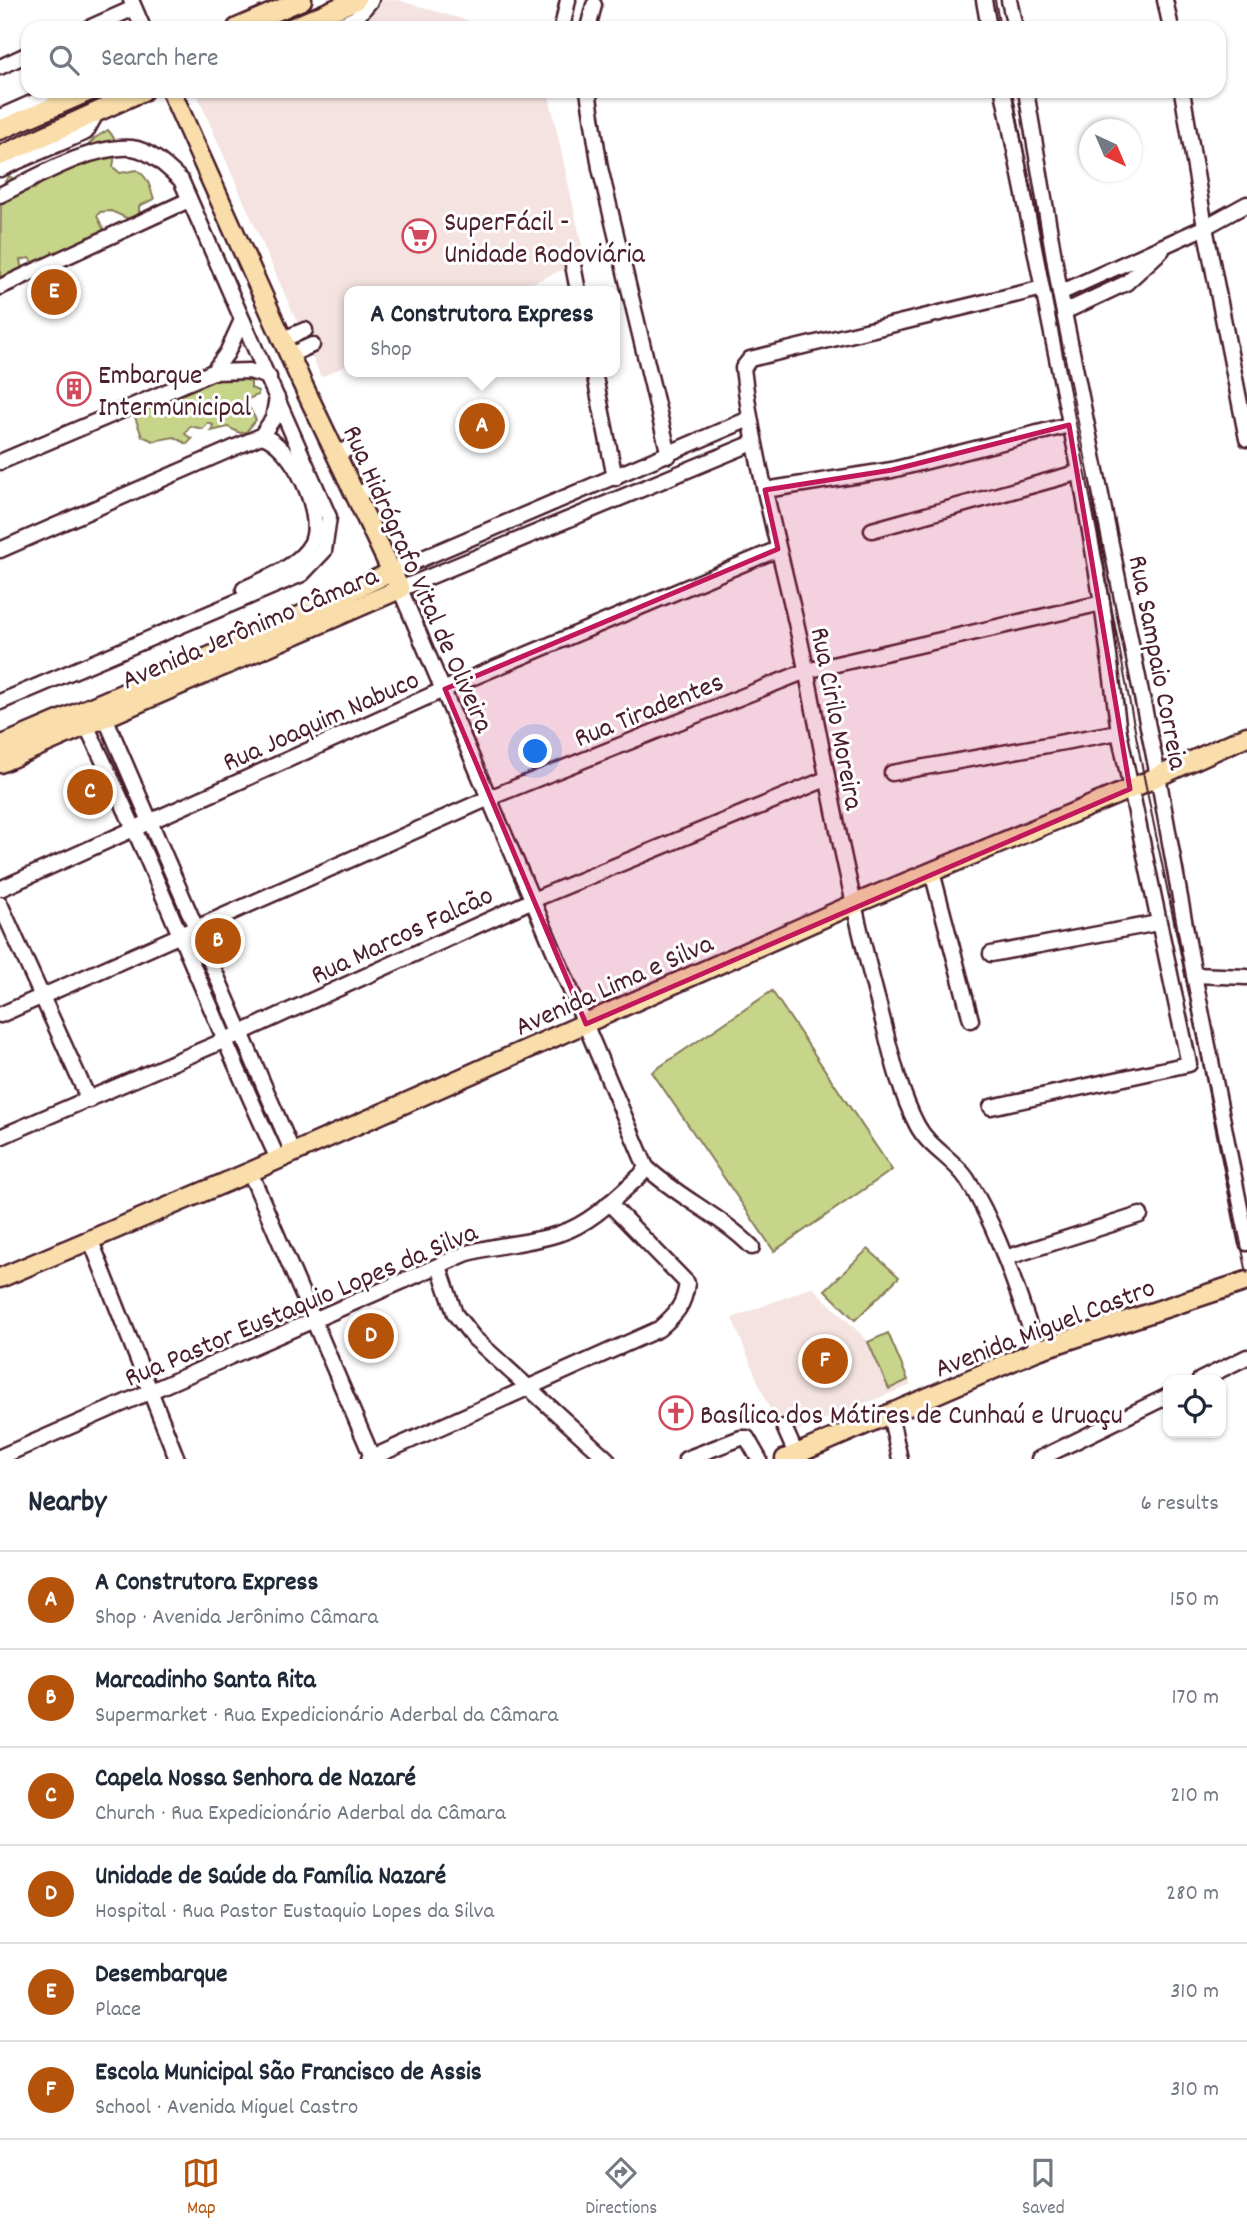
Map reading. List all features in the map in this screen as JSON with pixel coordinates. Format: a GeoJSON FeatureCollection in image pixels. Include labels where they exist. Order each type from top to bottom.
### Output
{"type":"FeatureCollection","features":[{"type":"Feature","properties":{"kind":"main road"},"geometry":{"type":"LineString","coordinates":[[253,21],[302,0]]}},
{"type":"Feature","properties":{"kind":"main road"},"geometry":{"type":"LineString","coordinates":[[308,21],[356,0]]}},
{"type":"Feature","properties":{"kind":"main road"},"geometry":{"type":"LineString","coordinates":[[0,130],[69,98]]}},
{"type":"Feature","properties":{"kind":"main road"},"geometry":{"type":"LineString","coordinates":[[0,156],[128,98]]}},
{"type":"Feature","properties":{"kind":"main road","name":"Rua Hidrógrafo Vital de Oliveira"},"geometry":{"type":"LineString","coordinates":[[174,98],[286,347],[344,451],[363,491],[401,589]]}},
{"type":"Feature","properties":{"kind":"main road","name":"Avenida Jerônimo Câmara"},"geometry":{"type":"LineString","coordinates":[[0,746],[262,634],[393,571]]}},
{"type":"Feature","properties":{"kind":"main road","name":"Avenida Jerônimo Câmara"},"geometry":{"type":"LineString","coordinates":[[0,763],[401,589]]}},
{"type":"Feature","properties":{"kind":"main road","name":"Avenida Lima e Silva"},"geometry":{"type":"LineString","coordinates":[[0,1278],[250,1172],[852,905],[1130,789],[1247,736]]}},
{"type":"Feature","properties":{"kind":"main road","name":"Avenida Miguel Castro"},"geometry":{"type":"LineString","coordinates":[[790,1457],[1038,1350],[1247,1281]]}},
{"type":"Feature","properties":{"kind":"street"},"geometry":{"type":"LineString","coordinates":[[349,21],[356,18],[371,0]]}},
{"type":"Feature","properties":{"kind":"street"},"geometry":{"type":"LineString","coordinates":[[564,21],[568,0]]}},
{"type":"Feature","properties":{"kind":"street"},"geometry":{"type":"LineString","coordinates":[[984,0],[988,21]]}},
{"type":"Feature","properties":{"kind":"street"},"geometry":{"type":"LineString","coordinates":[[1009,0],[1014,21]]}},
{"type":"Feature","properties":{"kind":"street"},"geometry":{"type":"LineString","coordinates":[[1165,0],[1170,21]]}},
{"type":"Feature","properties":{"kind":"street"},"geometry":{"type":"LineString","coordinates":[[102,21],[133,4],[140,21]]}},
{"type":"Feature","properties":{"kind":"street"},"geometry":{"type":"LineString","coordinates":[[590,21],[594,5]]}},
{"type":"Feature","properties":{"kind":"street"},"geometry":{"type":"LineString","coordinates":[[0,67],[21,57]]}},
{"type":"Feature","properties":{"kind":"street"},"geometry":{"type":"LineString","coordinates":[[0,117],[43,98]]}},
{"type":"Feature","properties":{"kind":"street"},"geometry":{"type":"LineString","coordinates":[[589,98],[600,168],[669,455]]}},
{"type":"Feature","properties":{"kind":"street","name":"Rua Sampaio Correia"},"geometry":{"type":"LineString","coordinates":[[991,1107],[1189,1064],[1119,732],[1102,603],[1080,472],[1004,98]]}},
{"type":"Feature","properties":{"kind":"street","name":"Rua Sampaio Correia"},"geometry":{"type":"LineString","coordinates":[[1027,98],[1060,293],[1158,776],[1247,1243]]}},
{"type":"Feature","properties":{"kind":"street"},"geometry":{"type":"LineString","coordinates":[[1183,98],[1205,227],[1247,439]]}},
{"type":"Feature","properties":{"kind":"street"},"geometry":{"type":"LineString","coordinates":[[0,169],[86,132],[97,112]]}},
{"type":"Feature","properties":{"kind":"street"},"geometry":{"type":"LineString","coordinates":[[0,195],[100,152],[133,148],[167,167],[181,180],[328,517],[328,536],[318,561],[302,574],[0,702]]}},
{"type":"Feature","properties":{"kind":"street"},"geometry":{"type":"LineString","coordinates":[[0,287],[189,200]]}},
{"type":"Feature","properties":{"kind":"street"},"geometry":{"type":"LineString","coordinates":[[1060,293],[1205,227],[1247,204]]}},
{"type":"Feature","properties":{"kind":"street"},"geometry":{"type":"LineString","coordinates":[[1064,313],[1126,283],[1167,244]]}},
{"type":"Feature","properties":{"kind":"street"},"geometry":{"type":"LineString","coordinates":[[573,265],[577,286]]}},
{"type":"Feature","properties":{"kind":"street","name":"Rua Cirilo Moreira"},"geometry":{"type":"LineString","coordinates":[[1038,1350],[1005,1258],[965,1176],[929,1143],[917,1125],[897,1073],[852,905],[806,671],[753,443],[743,368],[748,360],[1043,288]]}},
{"type":"Feature","properties":{"kind":"street"},"geometry":{"type":"LineString","coordinates":[[213,372],[228,353],[242,320]]}},
{"type":"Feature","properties":{"kind":"street"},"geometry":{"type":"LineString","coordinates":[[286,347],[308,337]]}},
{"type":"Feature","properties":{"kind":"street"},"geometry":{"type":"LineString","coordinates":[[0,462],[213,372],[249,371],[269,377]]}},
{"type":"Feature","properties":{"kind":"street"},"geometry":{"type":"LineString","coordinates":[[595,377],[615,478]]}},
{"type":"Feature","properties":{"kind":"street"},"geometry":{"type":"LineString","coordinates":[[261,436],[273,419],[277,398]]}},
{"type":"Feature","properties":{"kind":"street","name":"Avenida Jerônimo Câmara"},"geometry":{"type":"LineString","coordinates":[[393,571],[749,419]]}},
{"type":"Feature","properties":{"kind":"street"},"geometry":{"type":"LineString","coordinates":[[765,490],[892,470],[1069,425]]}},
{"type":"Feature","properties":{"kind":"street"},"geometry":{"type":"LineString","coordinates":[[0,550],[189,464],[261,436],[271,438],[285,449],[315,511],[315,530],[302,556],[252,585],[68,672]]}},
{"type":"Feature","properties":{"kind":"street","name":"Avenida Jerônimo Câmara"},"geometry":{"type":"LineString","coordinates":[[401,589],[753,443]]}},
{"type":"Feature","properties":{"kind":"street"},"geometry":{"type":"LineString","coordinates":[[872,530],[1080,472]]}},
{"type":"Feature","properties":{"kind":"street"},"geometry":{"type":"LineString","coordinates":[[0,536],[14,539],[32,537]]}},
{"type":"Feature","properties":{"kind":"street","name":"Rua Joaquim Nabuco"},"geometry":{"type":"LineString","coordinates":[[0,890],[445,689],[778,549]]}},
{"type":"Feature","properties":{"kind":"street","name":"Rua Hidrógrafo Vital de Oliveira"},"geometry":{"type":"LineString","coordinates":[[401,589],[489,798],[535,899],[646,1167]]}},
{"type":"Feature","properties":{"kind":"street","name":"Rua Tiradentes"},"geometry":{"type":"LineString","coordinates":[[0,1015],[489,798],[806,671],[1102,603]]}},
{"type":"Feature","properties":{"kind":"street"},"geometry":{"type":"LineString","coordinates":[[105,717],[178,934],[223,1041],[286,1156]]}},
{"type":"Feature","properties":{"kind":"street"},"geometry":{"type":"LineString","coordinates":[[86,725],[196,926],[242,1032],[286,1156]]}},
{"type":"Feature","properties":{"kind":"street"},"geometry":{"type":"LineString","coordinates":[[892,773],[1119,732]]}},
{"type":"Feature","properties":{"kind":"street","name":"Rua Marcos Falcão"},"geometry":{"type":"LineString","coordinates":[[0,1137],[223,1041],[535,899],[826,779]]}},
{"type":"Feature","properties":{"kind":"street"},"geometry":{"type":"LineString","coordinates":[[932,872],[971,1020]]}},
{"type":"Feature","properties":{"kind":"street"},"geometry":{"type":"LineString","coordinates":[[0,904],[89,1100]]}},
{"type":"Feature","properties":{"kind":"street"},"geometry":{"type":"LineString","coordinates":[[991,954],[1158,923]]}},
{"type":"Feature","properties":{"kind":"street"},"geometry":{"type":"LineString","coordinates":[[1194,975],[1247,978]]}},
{"type":"Feature","properties":{"kind":"street"},"geometry":{"type":"LineString","coordinates":[[646,1167],[663,1183],[730,1225],[752,1247]]}},
{"type":"Feature","properties":{"kind":"street","name":"Rua Pastor Eustaquio Lopes da Silva"},"geometry":{"type":"LineString","coordinates":[[0,1457],[439,1266],[490,1246],[561,1233],[609,1203],[646,1167]]}},
{"type":"Feature","properties":{"kind":"street"},"geometry":{"type":"LineString","coordinates":[[250,1172],[372,1458],[659,1329],[678,1312],[685,1300],[687,1283],[609,1203]]}},
{"type":"Feature","properties":{"kind":"street"},"geometry":{"type":"LineString","coordinates":[[1005,1258],[1140,1215]]}},
{"type":"Feature","properties":{"kind":"street"},"geometry":{"type":"LineString","coordinates":[[91,1241],[149,1394],[177,1459]]}},
{"type":"Feature","properties":{"kind":"street"},"geometry":{"type":"LineString","coordinates":[[439,1266],[455,1314],[464,1327],[607,1459]]}},
{"type":"Feature","properties":{"kind":"street"},"geometry":{"type":"LineString","coordinates":[[1210,1375],[1247,1357]]}},
{"type":"Feature","properties":{"kind":"street"},"geometry":{"type":"LineString","coordinates":[[1039,1459],[1163,1398]]}},
{"type":"Feature","properties":{"kind":"street"},"geometry":{"type":"LineString","coordinates":[[890,1414],[900,1459]]}},
{"type":"Feature","properties":{"kind":"street"},"geometry":{"type":"LineString","coordinates":[[785,1427],[790,1457]]}},
{"type":"Feature","properties":{"kind":"street"},"geometry":{"type":"LineString","coordinates":[[686,1459],[747,1438],[760,1459]]}},
{"type":"Feature","properties":{"kind":"highlighted area"},"geometry":{"type":"Polygon","coordinates":[[[1069,425],[1130,789],[586,1024],[445,689],[778,549],[765,490],[892,470],[1069,425]]]}},
{"type":"Feature","properties":{"kind":"shaded area"},"geometry":{"type":"Polygon","coordinates":[[[382,0],[398,0],[468,21],[334,21],[382,0]]]}},
{"type":"Feature","properties":{"kind":"shaded area","name":"SuperFácil - Unidade Rodoviária"},"geometry":{"type":"Polygon","coordinates":[[[550,98],[585,260],[525,286],[344,286],[344,366],[321,377],[199,99],[550,98]]]}},
{"type":"Feature","properties":{"kind":"shaded area"},"geometry":{"type":"Polygon","coordinates":[[[812,1287],[868,1341],[888,1333],[911,1385],[781,1437],[732,1318],[812,1287]]]}},
{"type":"Feature","properties":{"kind":"green space"},"geometry":{"type":"Polygon","coordinates":[[[108,130],[115,143],[113,167],[120,173],[137,170],[148,183],[154,199],[139,206],[139,211],[145,215],[131,220],[111,211],[100,212],[97,216],[106,234],[83,257],[69,262],[52,252],[52,258],[34,264],[29,258],[20,260],[24,281],[0,293],[1,187],[9,176],[15,180],[19,177],[28,178],[25,190],[34,189],[44,181],[46,167],[51,167],[53,178],[85,162],[83,151],[95,138],[108,130]]]}},
{"type":"Feature","properties":{"kind":"green space"},"geometry":{"type":"Polygon","coordinates":[[[209,365],[216,379],[235,374],[251,382],[251,388],[258,391],[258,395],[245,400],[256,420],[246,432],[240,433],[228,427],[211,431],[213,425],[208,423],[203,429],[190,426],[185,434],[192,439],[187,444],[174,437],[153,441],[142,436],[133,412],[167,395],[175,397],[185,392],[201,372],[201,368],[194,369],[209,365]]]}},
{"type":"Feature","properties":{"kind":"green space"},"geometry":{"type":"Polygon","coordinates":[[[772,991],[892,1170],[774,1251],[652,1072],[772,991]]]}},
{"type":"Feature","properties":{"kind":"green space"},"geometry":{"type":"Polygon","coordinates":[[[868,1249],[899,1277],[855,1320],[825,1290],[868,1249]]]}},
{"type":"Feature","properties":{"kind":"green space"},"geometry":{"type":"Polygon","coordinates":[[[888,1333],[908,1380],[889,1389],[868,1342],[888,1333]]]}},
{"type":"Feature","properties":{"kind":"tram line"},"geometry":{"type":"LineString","coordinates":[[995,0],[999,21]]}},
{"type":"Feature","properties":{"kind":"tram line"},"geometry":{"type":"LineString","coordinates":[[1013,98],[1145,782],[1247,1273]]}},
{"type":"Feature","properties":{"kind":"place","name":"SuperFácil - Unidade Rodoviária"},"geometry":{"type":"Point","coordinates":[419,236]}},
{"type":"Feature","properties":{"kind":"place","name":"Desembarque"},"geometry":{"type":"Point","coordinates":[54,292]}},
{"type":"Feature","properties":{"kind":"place","name":"Embarque Intermunicipal"},"geometry":{"type":"Point","coordinates":[74,389]}},
{"type":"Feature","properties":{"kind":"place","name":"A Construtora Express"},"geometry":{"type":"Point","coordinates":[482,426]}},
{"type":"Feature","properties":{"kind":"place","name":"Capela Nossa Senhora de Nazaré"},"geometry":{"type":"Point","coordinates":[90,792]}},
{"type":"Feature","properties":{"kind":"place","name":"Marcadinho Santa Rita"},"geometry":{"type":"Point","coordinates":[218,941]}},
{"type":"Feature","properties":{"kind":"place","name":"Unidade de Saúde da Família Nazaré"},"geometry":{"type":"Point","coordinates":[371,1336]}},
{"type":"Feature","properties":{"kind":"place","name":"Escola Municipal São Francisco de Assis"},"geometry":{"type":"Point","coordinates":[825,1361]}},
{"type":"Feature","properties":{"kind":"place","name":"Basílica dos Mátires de Cunhaú e Uruaçu"},"geometry":{"type":"Point","coordinates":[676,1413]}}]}
